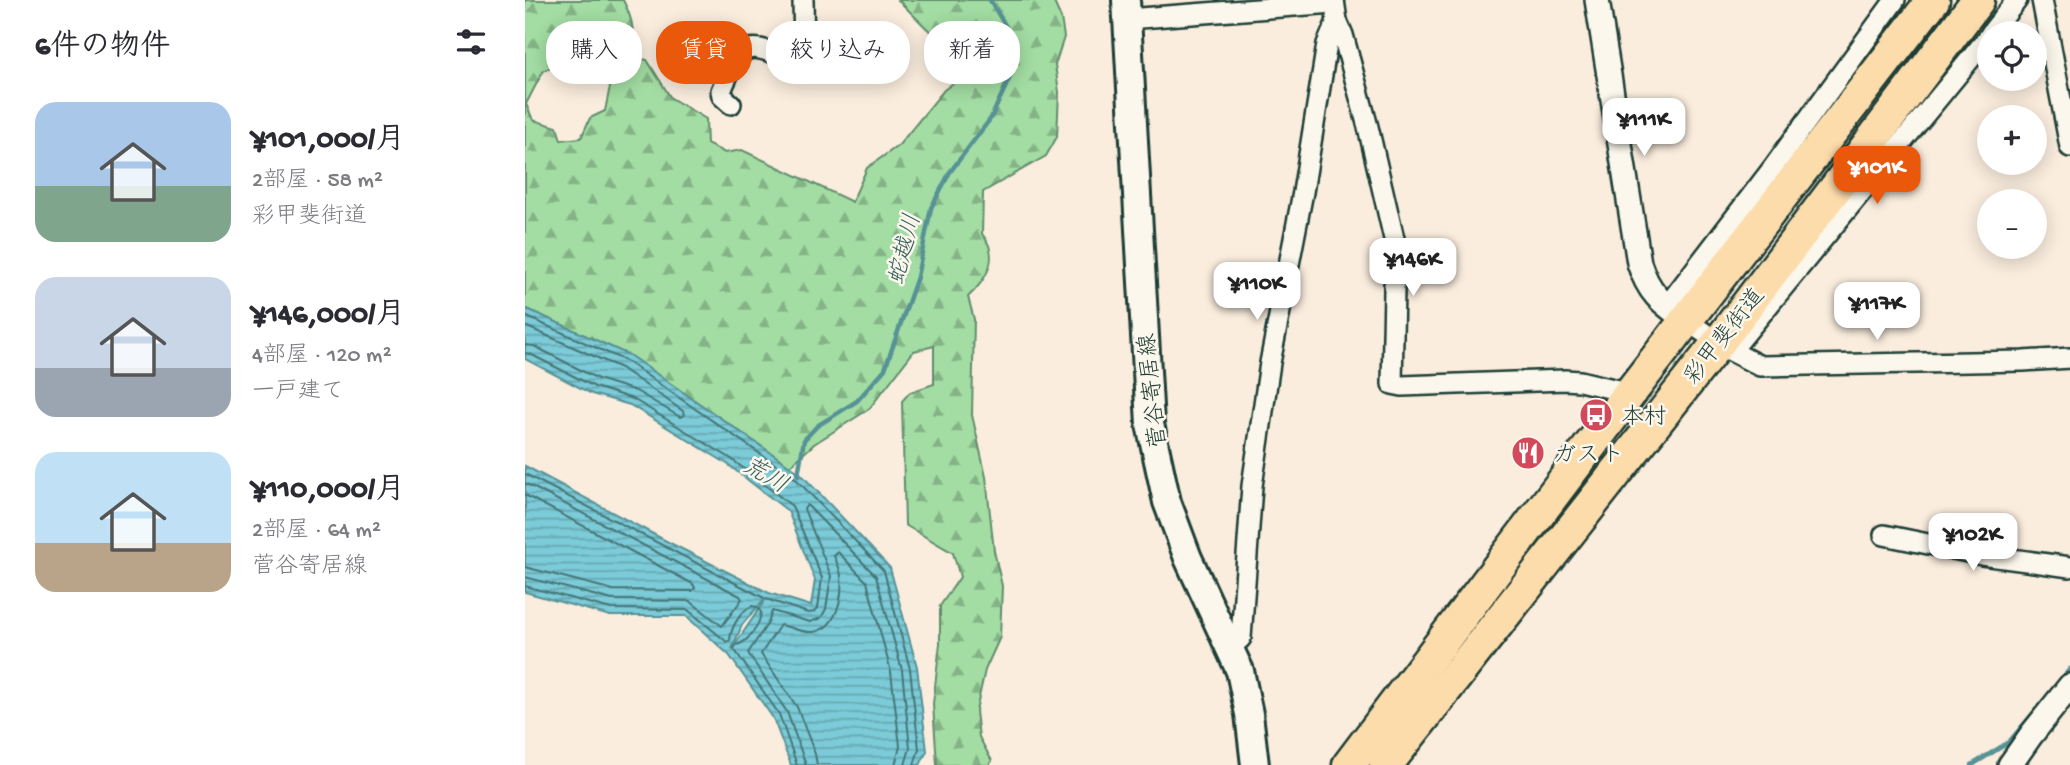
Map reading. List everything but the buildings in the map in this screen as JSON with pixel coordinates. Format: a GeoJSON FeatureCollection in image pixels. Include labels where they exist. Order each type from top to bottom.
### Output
{"type":"FeatureCollection","features":[{"type":"Feature","properties":{"kind":"highway","name":"彩甲斐街道"},"geometry":{"type":"LineString","coordinates":[[1386,765],[1406,717],[1629,393],[1677,313],[1933,0]]}},
{"type":"Feature","properties":{"kind":"highway","name":"彩甲斐街道"},"geometry":{"type":"LineString","coordinates":[[1349,765],[1406,717],[1725,346],[1977,0]]}},
{"type":"Feature","properties":{"kind":"main road","name":"菅谷寄居線"},"geometry":{"type":"LineString","coordinates":[[1127,10],[1150,424],[1167,502],[1188,558],[1240,671],[1249,714],[1255,765]]}},
{"type":"Feature","properties":{"kind":"street"},"geometry":{"type":"LineString","coordinates":[[731,104],[722,96],[721,91],[739,54],[744,50],[756,48],[798,61],[804,52],[803,0]]}},
{"type":"Feature","properties":{"kind":"street"},"geometry":{"type":"LineString","coordinates":[[1597,0],[1639,263],[1652,293],[1677,313],[1760,366],[2070,358]]}},
{"type":"Feature","properties":{"kind":"street"},"geometry":{"type":"LineString","coordinates":[[1677,313],[1772,169],[1859,61],[1895,0]]}},
{"type":"Feature","properties":{"kind":"street"},"geometry":{"type":"LineString","coordinates":[[2000,21],[2017,0]]}},
{"type":"Feature","properties":{"kind":"street"},"geometry":{"type":"LineString","coordinates":[[2042,0],[2070,146]]}},
{"type":"Feature","properties":{"kind":"street"},"geometry":{"type":"LineString","coordinates":[[1127,10],[1335,8]]}},
{"type":"Feature","properties":{"kind":"street"},"geometry":{"type":"LineString","coordinates":[[1335,8],[1368,127],[1395,243],[1392,384],[1402,386],[1565,380],[1629,393]]}},
{"type":"Feature","properties":{"kind":"street"},"geometry":{"type":"LineString","coordinates":[[1230,648],[1241,638],[1252,486],[1269,363],[1303,192],[1335,8]]}},
{"type":"Feature","properties":{"kind":"street"},"geometry":{"type":"LineString","coordinates":[[1725,346],[1922,107],[1977,48]]}},
{"type":"Feature","properties":{"kind":"street"},"geometry":{"type":"LineString","coordinates":[[1884,536],[1982,555],[2070,567]]}},
{"type":"Feature","properties":{"kind":"street"},"geometry":{"type":"LineString","coordinates":[[2010,765],[2070,686]]}},
{"type":"Feature","properties":{"kind":"green space"},"geometry":{"type":"Polygon","coordinates":[[[525,0],[623,0],[631,21],[546,21],[546,70],[526,104],[533,120],[557,127],[561,140],[581,138],[590,118],[605,111],[611,84],[642,84],[642,59],[647,60],[656,74],[656,84],[662,84],[671,98],[706,119],[707,144],[725,153],[742,150],[852,202],[867,168],[899,145],[952,84],[1020,84],[1020,21],[924,21],[924,26],[898,0],[1053,0],[1061,18],[1064,37],[1055,65],[1059,92],[1057,137],[1046,156],[983,192],[982,234],[991,251],[991,259],[986,275],[968,297],[974,319],[972,415],[986,477],[994,551],[1002,586],[1000,637],[985,670],[976,711],[979,737],[992,761],[989,765],[937,765],[933,704],[940,643],[940,606],[960,577],[953,553],[905,525],[902,401],[910,392],[934,384],[934,346],[914,351],[869,409],[814,444],[790,466],[629,355],[525,308],[525,0]]]}},
{"type":"Feature","properties":{"kind":"water","name":"荒川"},"geometry":{"type":"Polygon","coordinates":[[[525,308],[629,355],[800,473],[890,568],[917,667],[927,751],[920,765],[791,765],[773,718],[729,655],[686,616],[610,616],[525,592],[525,466],[769,593],[811,606],[815,580],[788,511],[726,463],[630,405],[592,394],[525,359],[525,308]],[[765,600],[742,625],[732,649],[765,600]]]}},
{"type":"Feature","properties":{"kind":"waterway","name":"蛇越川"},"geometry":{"type":"LineString","coordinates":[[798,475],[804,440],[817,426],[857,401],[885,369],[917,277],[931,208],[950,172],[991,118],[1010,77],[1012,56],[1009,32],[990,0]]}},
{"type":"Feature","properties":{"kind":"waterway"},"geometry":{"type":"LineString","coordinates":[[1972,765],[2009,742],[2070,669]]}},
{"type":"Feature","properties":{"kind":"place","name":"本村"},"geometry":{"type":"Point","coordinates":[1596,415]}},
{"type":"Feature","properties":{"kind":"place","name":"ガスト"},"geometry":{"type":"Point","coordinates":[1528,453]}}]}
